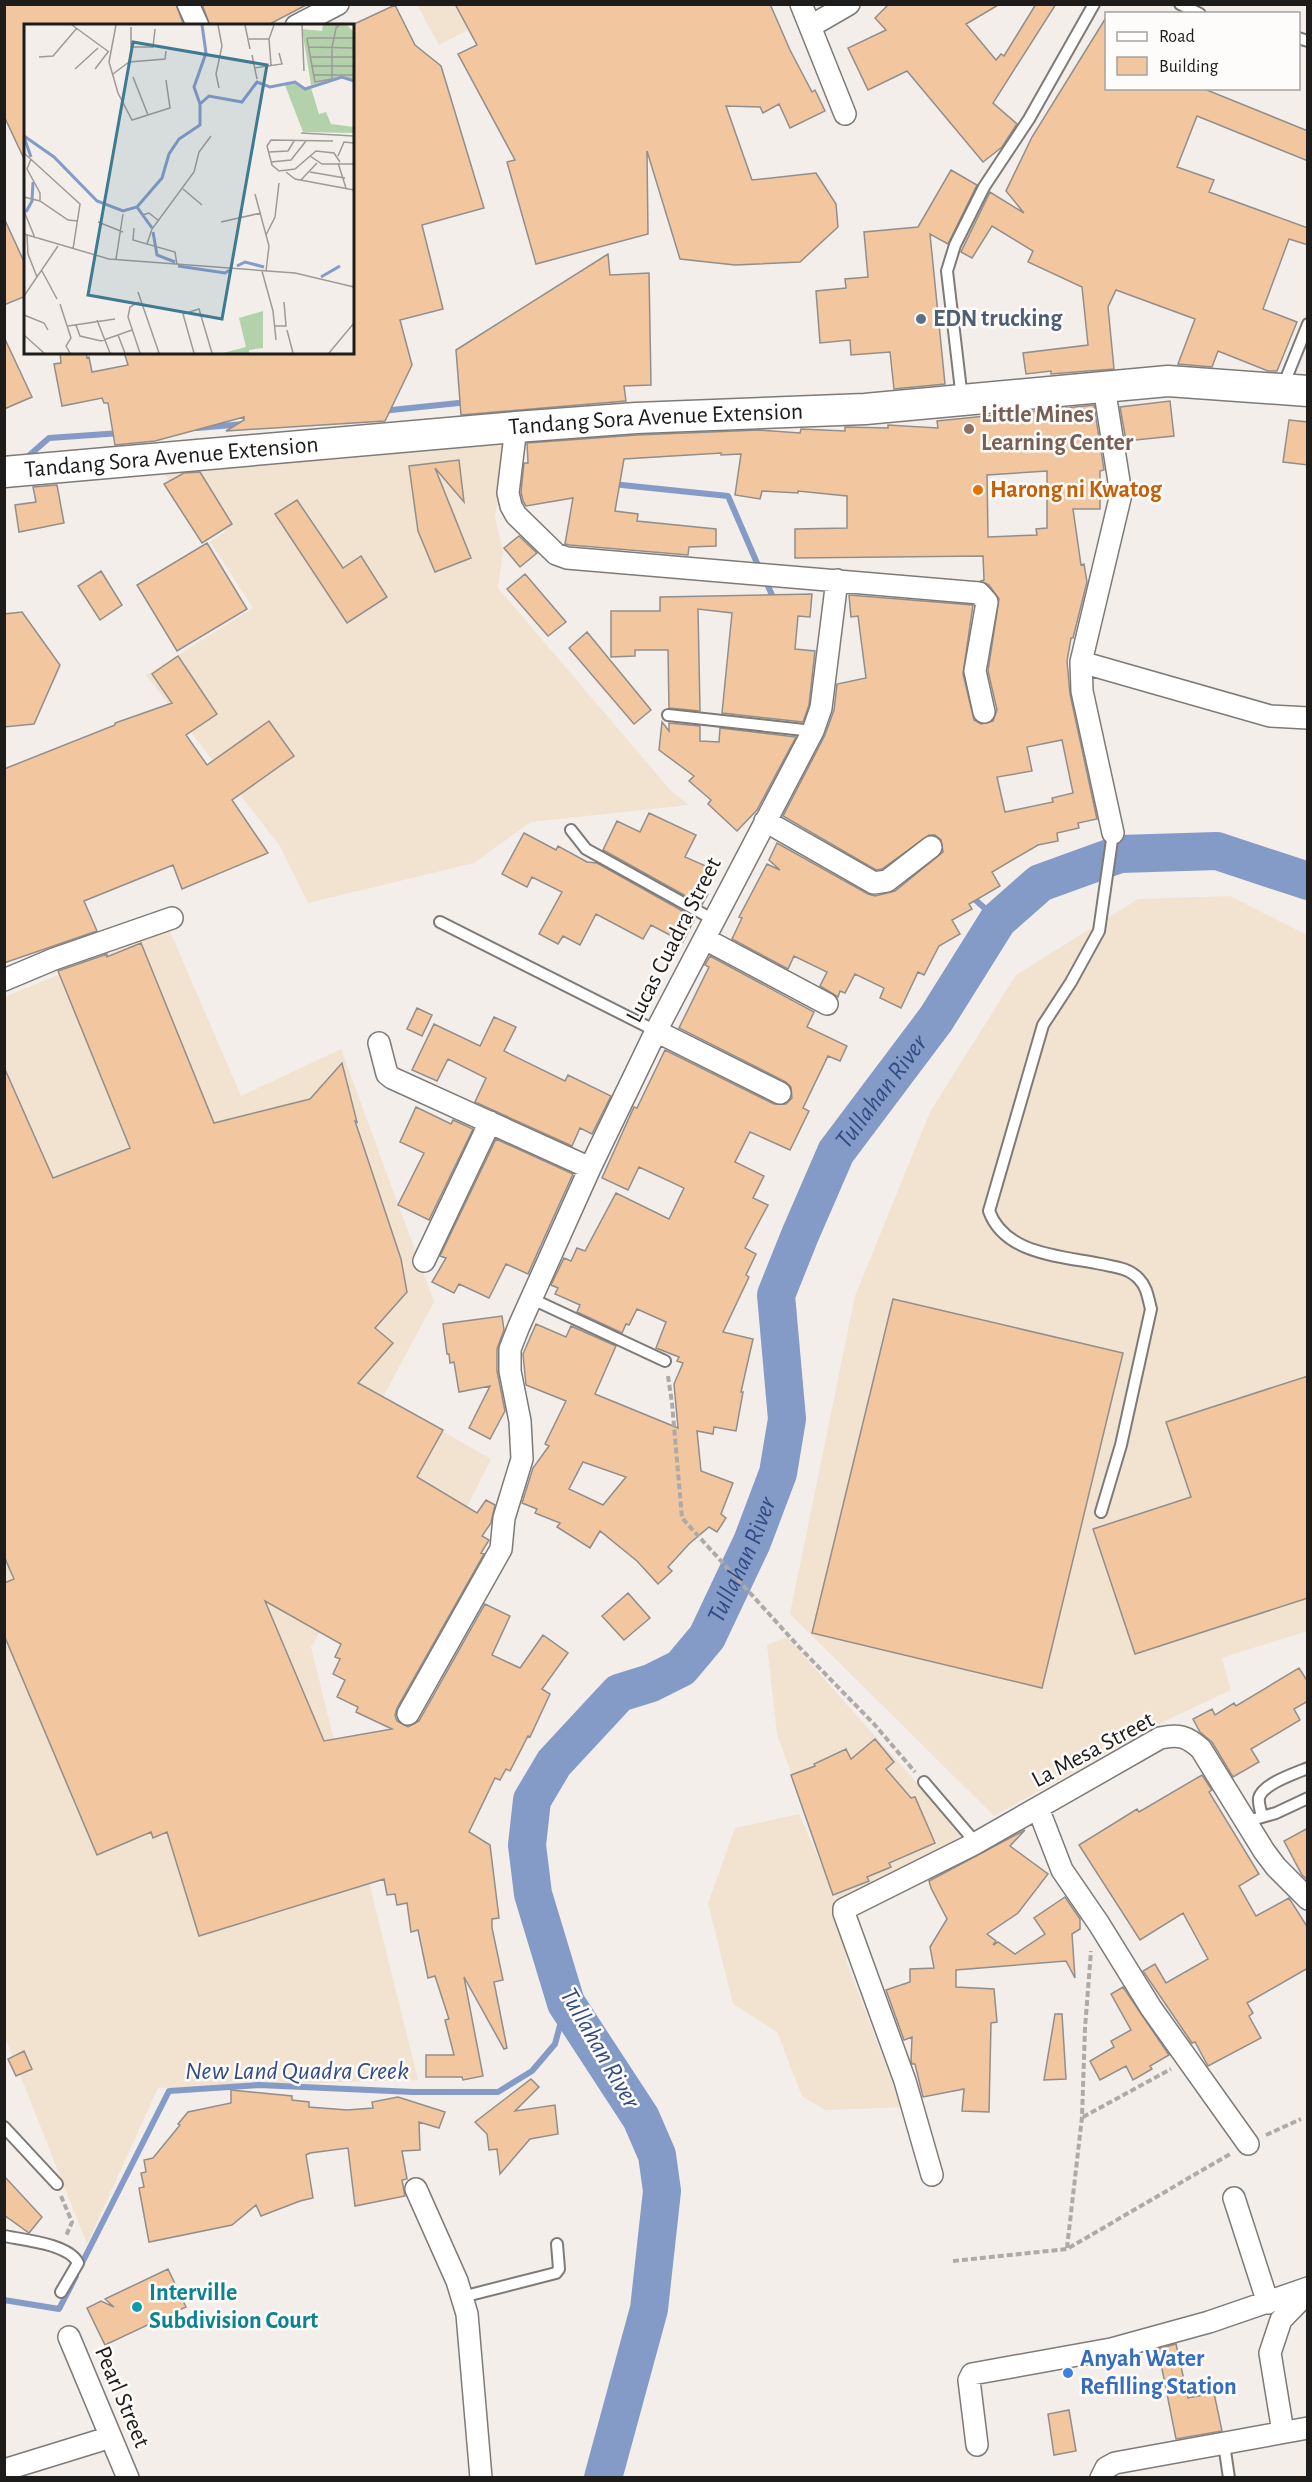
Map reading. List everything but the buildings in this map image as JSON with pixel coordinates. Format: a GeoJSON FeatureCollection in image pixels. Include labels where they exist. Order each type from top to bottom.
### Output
{"type":"FeatureCollection","features":[{"type":"Feature","properties":{"kind":"main road","name":"Tandang Sora Avenue Extension"},"geometry":{"type":"LineString","coordinates":[[4,472],[516,427],[636,418],[865,409],[1168,381],[1295,390]]}},
{"type":"Feature","properties":{"kind":"street"},"geometry":{"type":"LineString","coordinates":[[188,4],[197,24]]}},
{"type":"Feature","properties":{"kind":"street"},"geometry":{"type":"LineString","coordinates":[[300,24],[338,4]]}},
{"type":"Feature","properties":{"kind":"street"},"geometry":{"type":"LineString","coordinates":[[801,4],[845,114]]}},
{"type":"Feature","properties":{"kind":"street"},"geometry":{"type":"LineString","coordinates":[[811,26],[849,4]]}},
{"type":"Feature","properties":{"kind":"street"},"geometry":{"type":"LineString","coordinates":[[1104,387],[1121,494],[1081,662],[1082,691],[1113,833]]}},
{"type":"Feature","properties":{"kind":"street"},"geometry":{"type":"LineString","coordinates":[[516,427],[508,493],[511,506],[516,515],[556,554],[567,558],[979,593],[987,602],[975,671],[984,712]]}},
{"type":"Feature","properties":{"kind":"street","name":"Lucas Cuadra Street"},"geometry":{"type":"LineString","coordinates":[[408,1714],[501,1549],[504,1518],[522,1459],[520,1421],[510,1371],[510,1349],[530,1298],[656,1031],[813,731],[821,708],[837,580]]}},
{"type":"Feature","properties":{"kind":"street"},"geometry":{"type":"LineString","coordinates":[[1081,662],[1270,716],[1308,718]]}},
{"type":"Feature","properties":{"kind":"street"},"geometry":{"type":"LineString","coordinates":[[765,821],[874,883],[887,881],[931,848]]}},
{"type":"Feature","properties":{"kind":"street"},"geometry":{"type":"LineString","coordinates":[[4,980],[54,959],[172,918]]}},
{"type":"Feature","properties":{"kind":"street"},"geometry":{"type":"LineString","coordinates":[[709,929],[827,1004]]}},
{"type":"Feature","properties":{"kind":"street"},"geometry":{"type":"LineString","coordinates":[[656,1031],[780,1093]]}},
{"type":"Feature","properties":{"kind":"street"},"geometry":{"type":"LineString","coordinates":[[380,1043],[387,1074],[392,1078],[590,1168]]}},
{"type":"Feature","properties":{"kind":"street"},"geometry":{"type":"LineString","coordinates":[[424,1262],[490,1122]]}},
{"type":"Feature","properties":{"kind":"street","name":"La Mesa Street"},"geometry":{"type":"LineString","coordinates":[[932,2175],[916,2114],[844,1909],[976,1843],[1160,1738],[1175,1735],[1189,1738],[1201,1749],[1254,1819],[1276,1867],[1308,1899]]}},
{"type":"Feature","properties":{"kind":"street"},"geometry":{"type":"LineString","coordinates":[[1038,1808],[1062,1870],[1099,1924],[1151,2008],[1248,2144]]}},
{"type":"Feature","properties":{"kind":"street"},"geometry":{"type":"LineString","coordinates":[[416,2189],[468,2314],[481,2478]]}},
{"type":"Feature","properties":{"kind":"street"},"geometry":{"type":"LineString","coordinates":[[1234,2198],[1268,2303]]}},
{"type":"Feature","properties":{"kind":"street"},"geometry":{"type":"LineString","coordinates":[[977,2445],[969,2380],[972,2374],[1111,2349],[1308,2290]]}},
{"type":"Feature","properties":{"kind":"street"},"geometry":{"type":"LineString","coordinates":[[1283,2433],[1270,2353],[1281,2320],[1308,2290]]}},
{"type":"Feature","properties":{"kind":"street","name":"Pearl Street"},"geometry":{"type":"LineString","coordinates":[[69,2337],[128,2478]]}},
{"type":"Feature","properties":{"kind":"street"},"geometry":{"type":"LineString","coordinates":[[1101,2478],[1106,2468],[1115,2463],[1308,2428]]}},
{"type":"Feature","properties":{"kind":"street"},"geometry":{"type":"LineString","coordinates":[[4,2470],[111,2438]]}},
{"type":"Feature","properties":{"kind":"lane"},"geometry":{"type":"LineString","coordinates":[[962,399],[947,271],[955,245],[984,187],[1029,119],[1094,4]]}},
{"type":"Feature","properties":{"kind":"lane"},"geometry":{"type":"LineString","coordinates":[[1180,4],[1196,12]]}},
{"type":"Feature","properties":{"kind":"lane"},"geometry":{"type":"LineString","coordinates":[[1295,390],[1308,324]]}},
{"type":"Feature","properties":{"kind":"lane"},"geometry":{"type":"LineString","coordinates":[[668,715],[813,731]]}},
{"type":"Feature","properties":{"kind":"lane"},"geometry":{"type":"LineString","coordinates":[[571,830],[586,849],[709,929]]}},
{"type":"Feature","properties":{"kind":"lane"},"geometry":{"type":"LineString","coordinates":[[1101,1512],[1121,1445],[1151,1309],[1145,1287],[1138,1277],[1122,1267],[1031,1250],[1004,1236],[993,1222],[989,1212],[1043,1025],[1071,982],[1099,931],[1113,833]]}},
{"type":"Feature","properties":{"kind":"lane"},"geometry":{"type":"LineString","coordinates":[[440,922],[656,1031]]}},
{"type":"Feature","properties":{"kind":"lane"},"geometry":{"type":"LineString","coordinates":[[530,1298],[665,1360]]}},
{"type":"Feature","properties":{"kind":"lane"},"geometry":{"type":"LineString","coordinates":[[1254,1819],[1262,1793],[1273,1784],[1308,1768]]}},
{"type":"Feature","properties":{"kind":"lane"},"geometry":{"type":"LineString","coordinates":[[924,1782],[976,1843]]}},
{"type":"Feature","properties":{"kind":"lane"},"geometry":{"type":"LineString","coordinates":[[1254,1819],[1308,1798]]}},
{"type":"Feature","properties":{"kind":"lane"},"geometry":{"type":"LineString","coordinates":[[4,2127],[57,2184]]}},
{"type":"Feature","properties":{"kind":"lane"},"geometry":{"type":"LineString","coordinates":[[4,2236],[60,2248],[74,2256],[78,2263],[61,2292]]}},
{"type":"Feature","properties":{"kind":"lane"},"geometry":{"type":"LineString","coordinates":[[462,2297],[556,2273],[559,2269],[557,2244]]}},
{"type":"Feature","properties":{"kind":"lane"},"geometry":{"type":"LineString","coordinates":[[1224,2444],[1229,2478]]}},
{"type":"Feature","properties":{"kind":"path"},"geometry":{"type":"LineString","coordinates":[[665,1360],[672,1403],[682,1518],[799,1647],[874,1724],[924,1782]]}},
{"type":"Feature","properties":{"kind":"path"},"geometry":{"type":"LineString","coordinates":[[1067,2249],[1082,2117],[1089,1966],[1092,1943],[1099,1924]]}},
{"type":"Feature","properties":{"kind":"path"},"geometry":{"type":"LineString","coordinates":[[1082,2117],[1188,2060]]}},
{"type":"Feature","properties":{"kind":"path"},"geometry":{"type":"LineString","coordinates":[[953,2261],[1067,2249],[1248,2144],[1301,2119]]}},
{"type":"Feature","properties":{"kind":"path"},"geometry":{"type":"LineString","coordinates":[[57,2184],[72,2222],[60,2248]]}},
{"type":"Feature","properties":{"kind":"shaded area"},"geometry":{"type":"Polygon","coordinates":[[[417,5],[516,5],[439,45],[417,5]]]}},
{"type":"Feature","properties":{"kind":"shaded area"},"geometry":{"type":"Polygon","coordinates":[[[507,444],[495,517],[503,551],[498,588],[672,792],[689,805],[531,822],[474,863],[308,903],[280,846],[146,675],[253,608],[210,542],[226,531],[210,507],[194,518],[159,466],[235,467],[507,444]]]}},
{"type":"Feature","properties":{"kind":"shaded area"},"geometry":{"type":"Polygon","coordinates":[[[1230,896],[1307,935],[1307,1631],[1222,1658],[1231,1690],[1167,1720],[994,1816],[790,1614],[855,1296],[930,1112],[1016,975],[1138,899],[1230,896]]]}},
{"type":"Feature","properties":{"kind":"shaded area"},"geometry":{"type":"Polygon","coordinates":[[[169,929],[241,1096],[341,1049],[434,1302],[383,1397],[491,1459],[467,1507],[411,1479],[311,1647],[418,2080],[158,2088],[87,2244],[5,2037],[5,997],[169,929]]]}},
{"type":"Feature","properties":{"kind":"shaded area"},"geometry":{"type":"Polygon","coordinates":[[[787,1637],[963,1835],[942,1850],[838,1905],[777,1734],[767,1645],[787,1637]]]}},
{"type":"Feature","properties":{"kind":"shaded area"},"geometry":{"type":"Polygon","coordinates":[[[799,1814],[826,1875],[841,1918],[847,1963],[895,2090],[909,2107],[825,2110],[802,2096],[777,2032],[733,2004],[708,1903],[735,1828],[799,1814]]]}},
{"type":"Feature","properties":{"kind":"waterway"},"geometry":{"type":"LineString","coordinates":[[382,411],[468,402]]}},
{"type":"Feature","properties":{"kind":"waterway"},"geometry":{"type":"LineString","coordinates":[[197,428],[244,424]]}},
{"type":"Feature","properties":{"kind":"waterway"},"geometry":{"type":"LineString","coordinates":[[25,459],[49,438],[121,433]]}},
{"type":"Feature","properties":{"kind":"waterway"},"geometry":{"type":"LineString","coordinates":[[612,484],[728,496],[760,570]]}},
{"type":"Feature","properties":{"kind":"waterway"},"geometry":{"type":"LineString","coordinates":[[765,579],[775,602]]}},
{"type":"Feature","properties":{"kind":"waterway","name":"Tullahan River"},"geometry":{"type":"LineString","coordinates":[[603,2478],[649,2309],[662,2191],[657,2155],[641,2118],[566,2003],[533,1894],[527,1845],[532,1800],[554,1763],[619,1693],[651,1683],[681,1668],[707,1637],[752,1542],[778,1473],[787,1419],[776,1295],[800,1235],[836,1152],[936,1019],[998,920],[1040,883],[1120,854],[1217,851],[1308,881]]}},
{"type":"Feature","properties":{"kind":"waterway"},"geometry":{"type":"LineString","coordinates":[[971,896],[998,920]]}},
{"type":"Feature","properties":{"kind":"waterway","name":"New Land Quadra Creek"},"geometry":{"type":"LineString","coordinates":[[80,2267],[169,2091],[259,2085],[413,2092],[498,2092],[532,2071],[555,2044],[566,2003]]}},
{"type":"Feature","properties":{"kind":"waterway","name":"New Land Quadra Creek"},"geometry":{"type":"LineString","coordinates":[[4,2300],[59,2309],[76,2276]]}},
{"type":"Feature","properties":{"kind":"place","name":"EDN trucking"},"geometry":{"type":"Point","coordinates":[921,319]}},
{"type":"Feature","properties":{"kind":"place","name":"Little Mines Learning Center"},"geometry":{"type":"Point","coordinates":[969,429]}},
{"type":"Feature","properties":{"kind":"place","name":"Harong ni Kwatog"},"geometry":{"type":"Point","coordinates":[978,490]}},
{"type":"Feature","properties":{"kind":"place","name":"Interville Subdivision Court"},"geometry":{"type":"Point","coordinates":[137,2307]}},
{"type":"Feature","properties":{"kind":"place","name":"Anyah Water Refilling Station"},"geometry":{"type":"Point","coordinates":[1068,2373]}}]}
